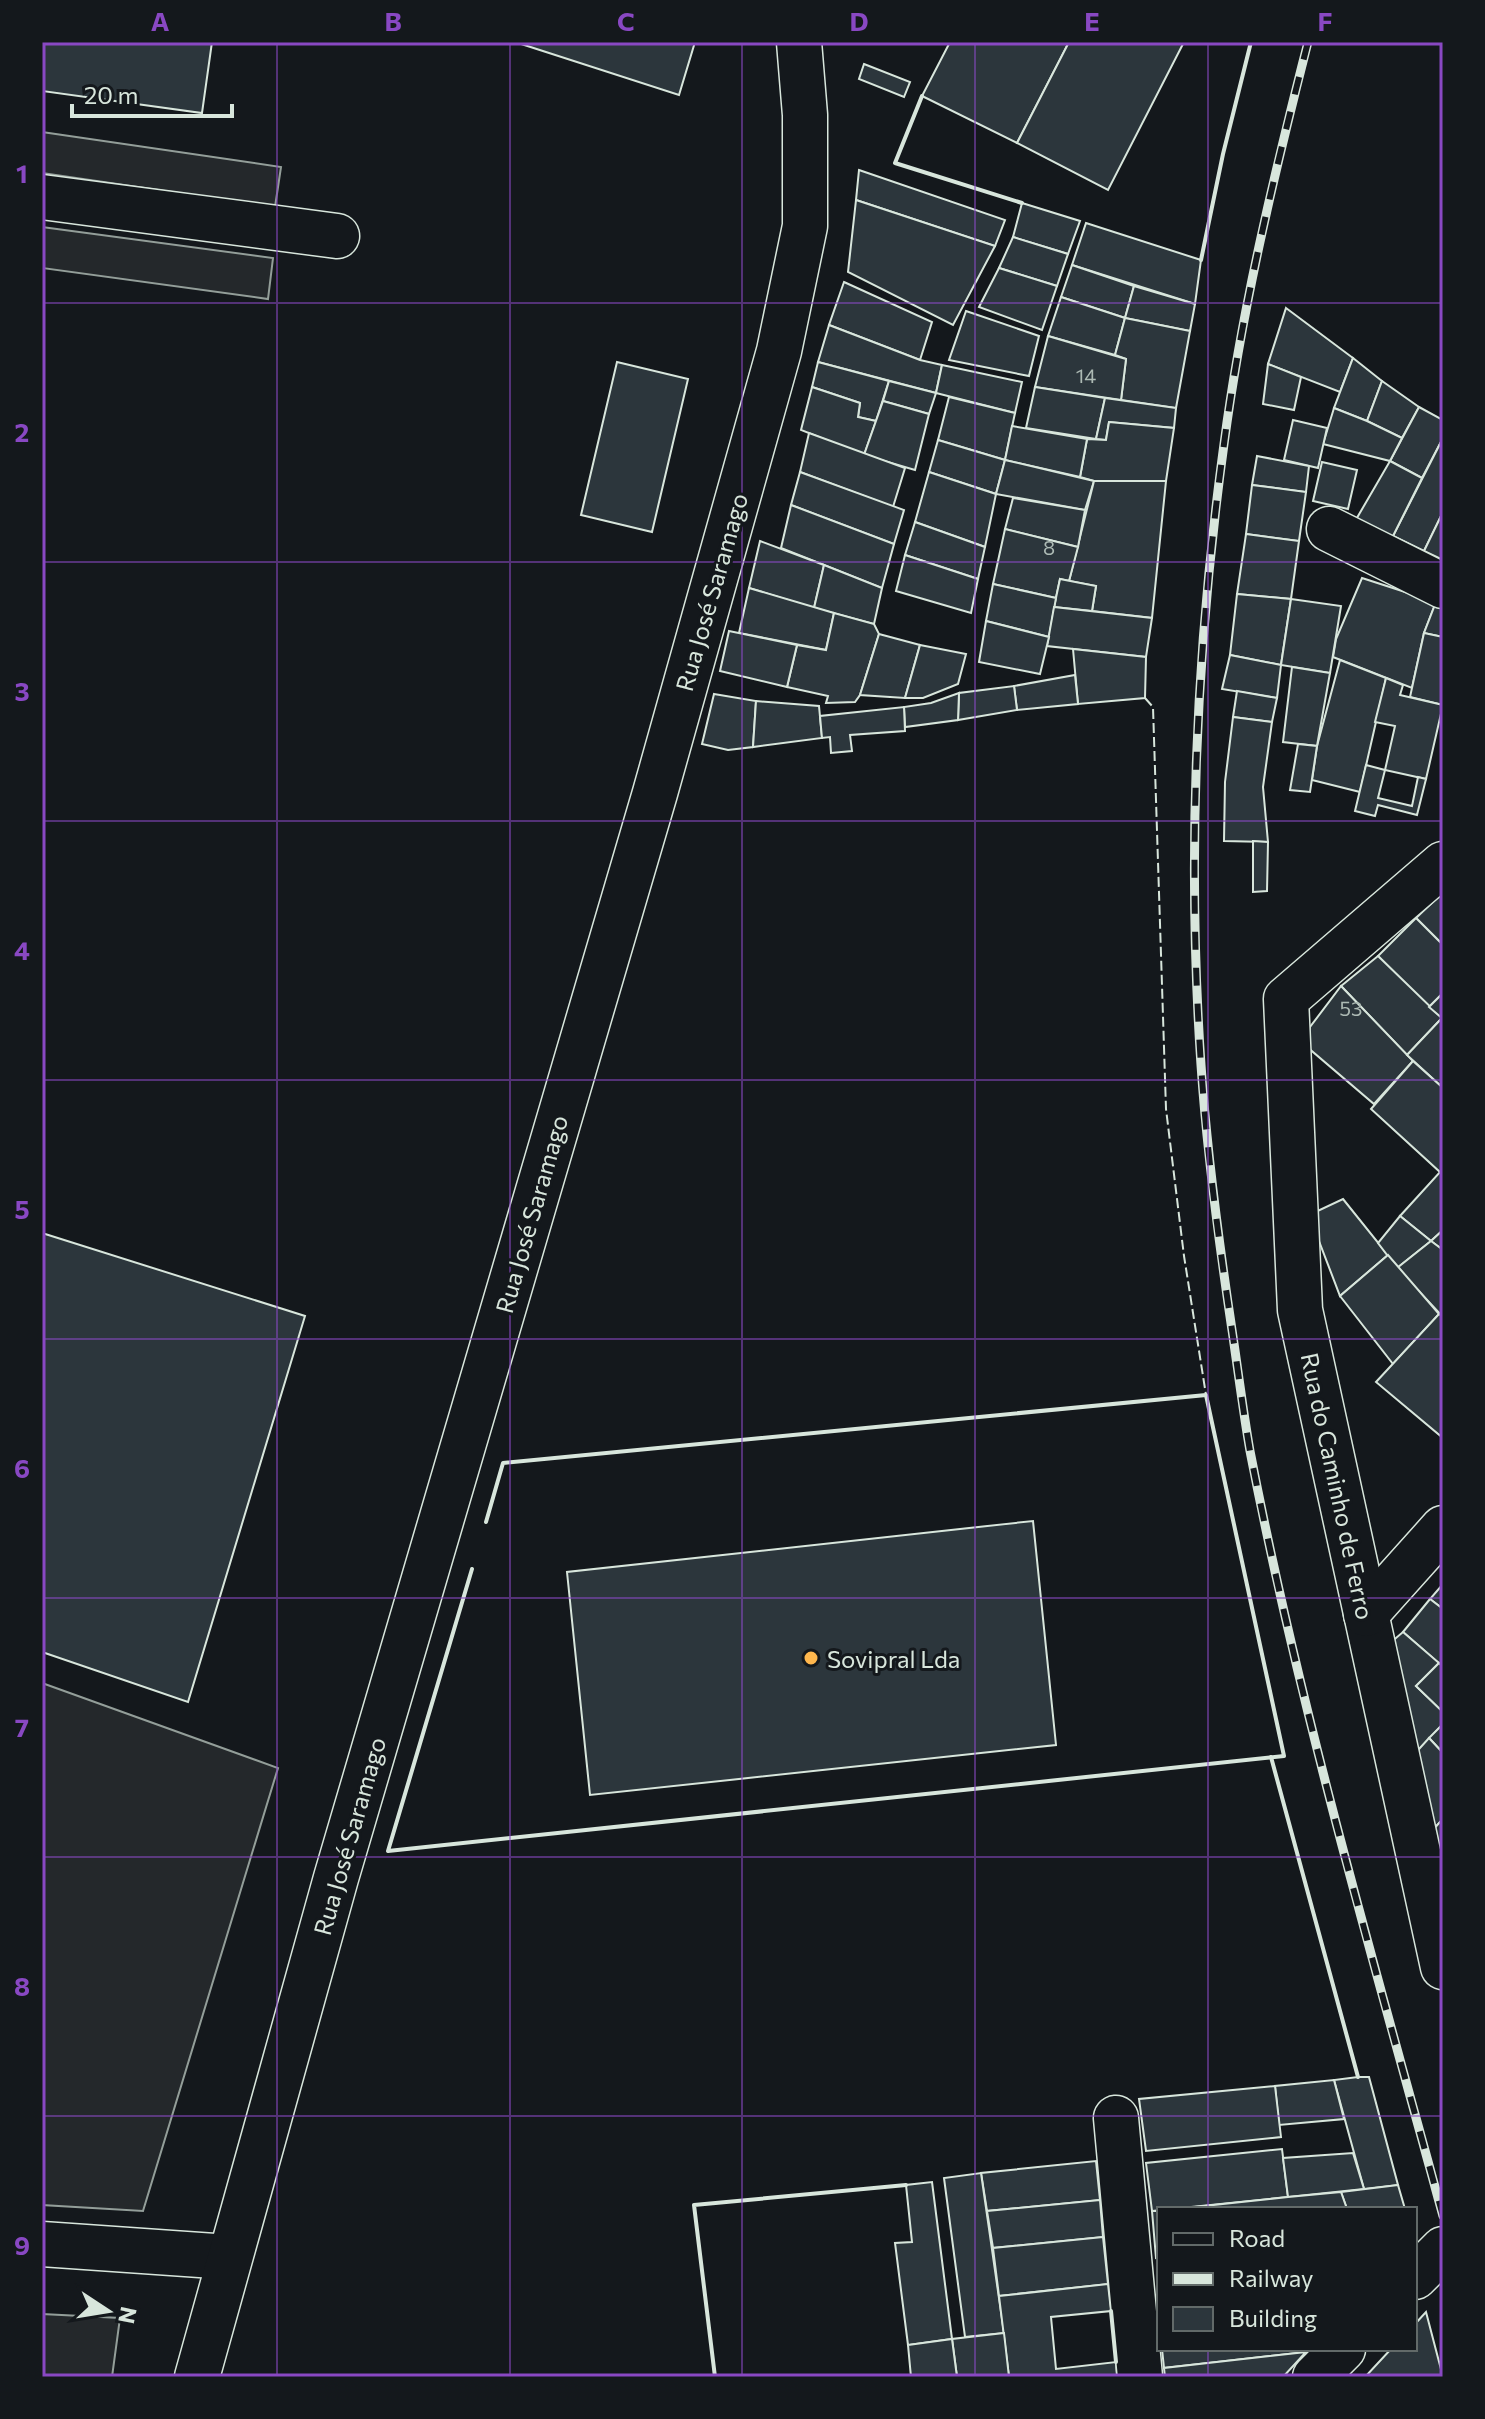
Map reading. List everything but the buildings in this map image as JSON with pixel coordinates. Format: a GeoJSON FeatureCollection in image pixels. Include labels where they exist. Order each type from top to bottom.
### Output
{"type":"FeatureCollection","features":[{"type":"Feature","properties":{"kind":"street","name":"Rua José Saramago"},"geometry":{"type":"LineString","coordinates":[[197,2377],[340,1863],[655,793],[779,351],[805,226],[805,115],[799,42]]}},
{"type":"Feature","properties":{"kind":"street"},"geometry":{"type":"LineString","coordinates":[[42,197],[337,236]]}},
{"type":"Feature","properties":{"kind":"street"},"geometry":{"type":"LineString","coordinates":[[1329,529],[1443,586]]}},
{"type":"Feature","properties":{"kind":"street","name":"Rua do Caminho de Ferro"},"geometry":{"type":"LineString","coordinates":[[1443,864],[1286,999],[1300,1310],[1443,1967]]}},
{"type":"Feature","properties":{"kind":"street"},"geometry":{"type":"LineString","coordinates":[[1366,1614],[1443,1528]]}},
{"type":"Feature","properties":{"kind":"street"},"geometry":{"type":"LineString","coordinates":[[1116,2118],[1140,2377]]}},
{"type":"Feature","properties":{"kind":"street"},"geometry":{"type":"LineString","coordinates":[[42,2244],[229,2257]]}},
{"type":"Feature","properties":{"kind":"street"},"geometry":{"type":"LineString","coordinates":[[1417,2275],[1443,2249]]}},
{"type":"Feature","properties":{"kind":"street"},"geometry":{"type":"LineString","coordinates":[[1315,2377],[1341,2351]]}},
{"type":"Feature","properties":{"kind":"shaded area"},"geometry":{"type":"Polygon","coordinates":[[[42,132],[281,167],[275,207],[42,173],[42,132]]]}},
{"type":"Feature","properties":{"kind":"shaded area"},"geometry":{"type":"Polygon","coordinates":[[[42,227],[273,258],[268,299],[42,268],[42,227]]]}},
{"type":"Feature","properties":{"kind":"shaded area"},"geometry":{"type":"Polygon","coordinates":[[[42,1683],[278,1768],[143,2211],[42,2205],[42,1683]]]}},
{"type":"Feature","properties":{"kind":"shaded area"},"geometry":{"type":"Polygon","coordinates":[[[42,2314],[120,2318],[112,2377],[42,2377],[42,2314]]]}},
{"type":"Feature","properties":{"kind":"railway"},"geometry":{"type":"LineString","coordinates":[[1308,42],[1250,292],[1231,393],[1214,521],[1201,676],[1195,832],[1201,1065],[1227,1297],[1250,1451],[1270,1548],[1339,1836],[1443,2216]]}},
{"type":"Feature","properties":{"kind":"fence"},"geometry":{"type":"LineString","coordinates":[[1145,698],[1153,707],[1166,1109],[1184,1256],[1206,1395]]}},
{"type":"Feature","properties":{"kind":"wall"},"geometry":{"type":"LineString","coordinates":[[1201,260],[1251,42]]}},
{"type":"Feature","properties":{"kind":"wall"},"geometry":{"type":"LineString","coordinates":[[922,96],[895,163],[1022,203]]}},
{"type":"Feature","properties":{"kind":"wall"},"geometry":{"type":"LineString","coordinates":[[472,1569],[388,1851],[1284,1756],[1206,1395],[503,1463],[486,1522]]}},
{"type":"Feature","properties":{"kind":"wall"},"geometry":{"type":"LineString","coordinates":[[1271,1757],[1358,2077]]}},
{"type":"Feature","properties":{"kind":"wall"},"geometry":{"type":"LineString","coordinates":[[715,2377],[694,2205],[906,2185]]}},
{"type":"Feature","properties":{"kind":"wall"},"geometry":{"type":"LineString","coordinates":[[1111,2311],[1116,2362]]}},
{"type":"Feature","properties":{"kind":"place","name":"Sovipral Lda"},"geometry":{"type":"Point","coordinates":[811,1658]}}]}
